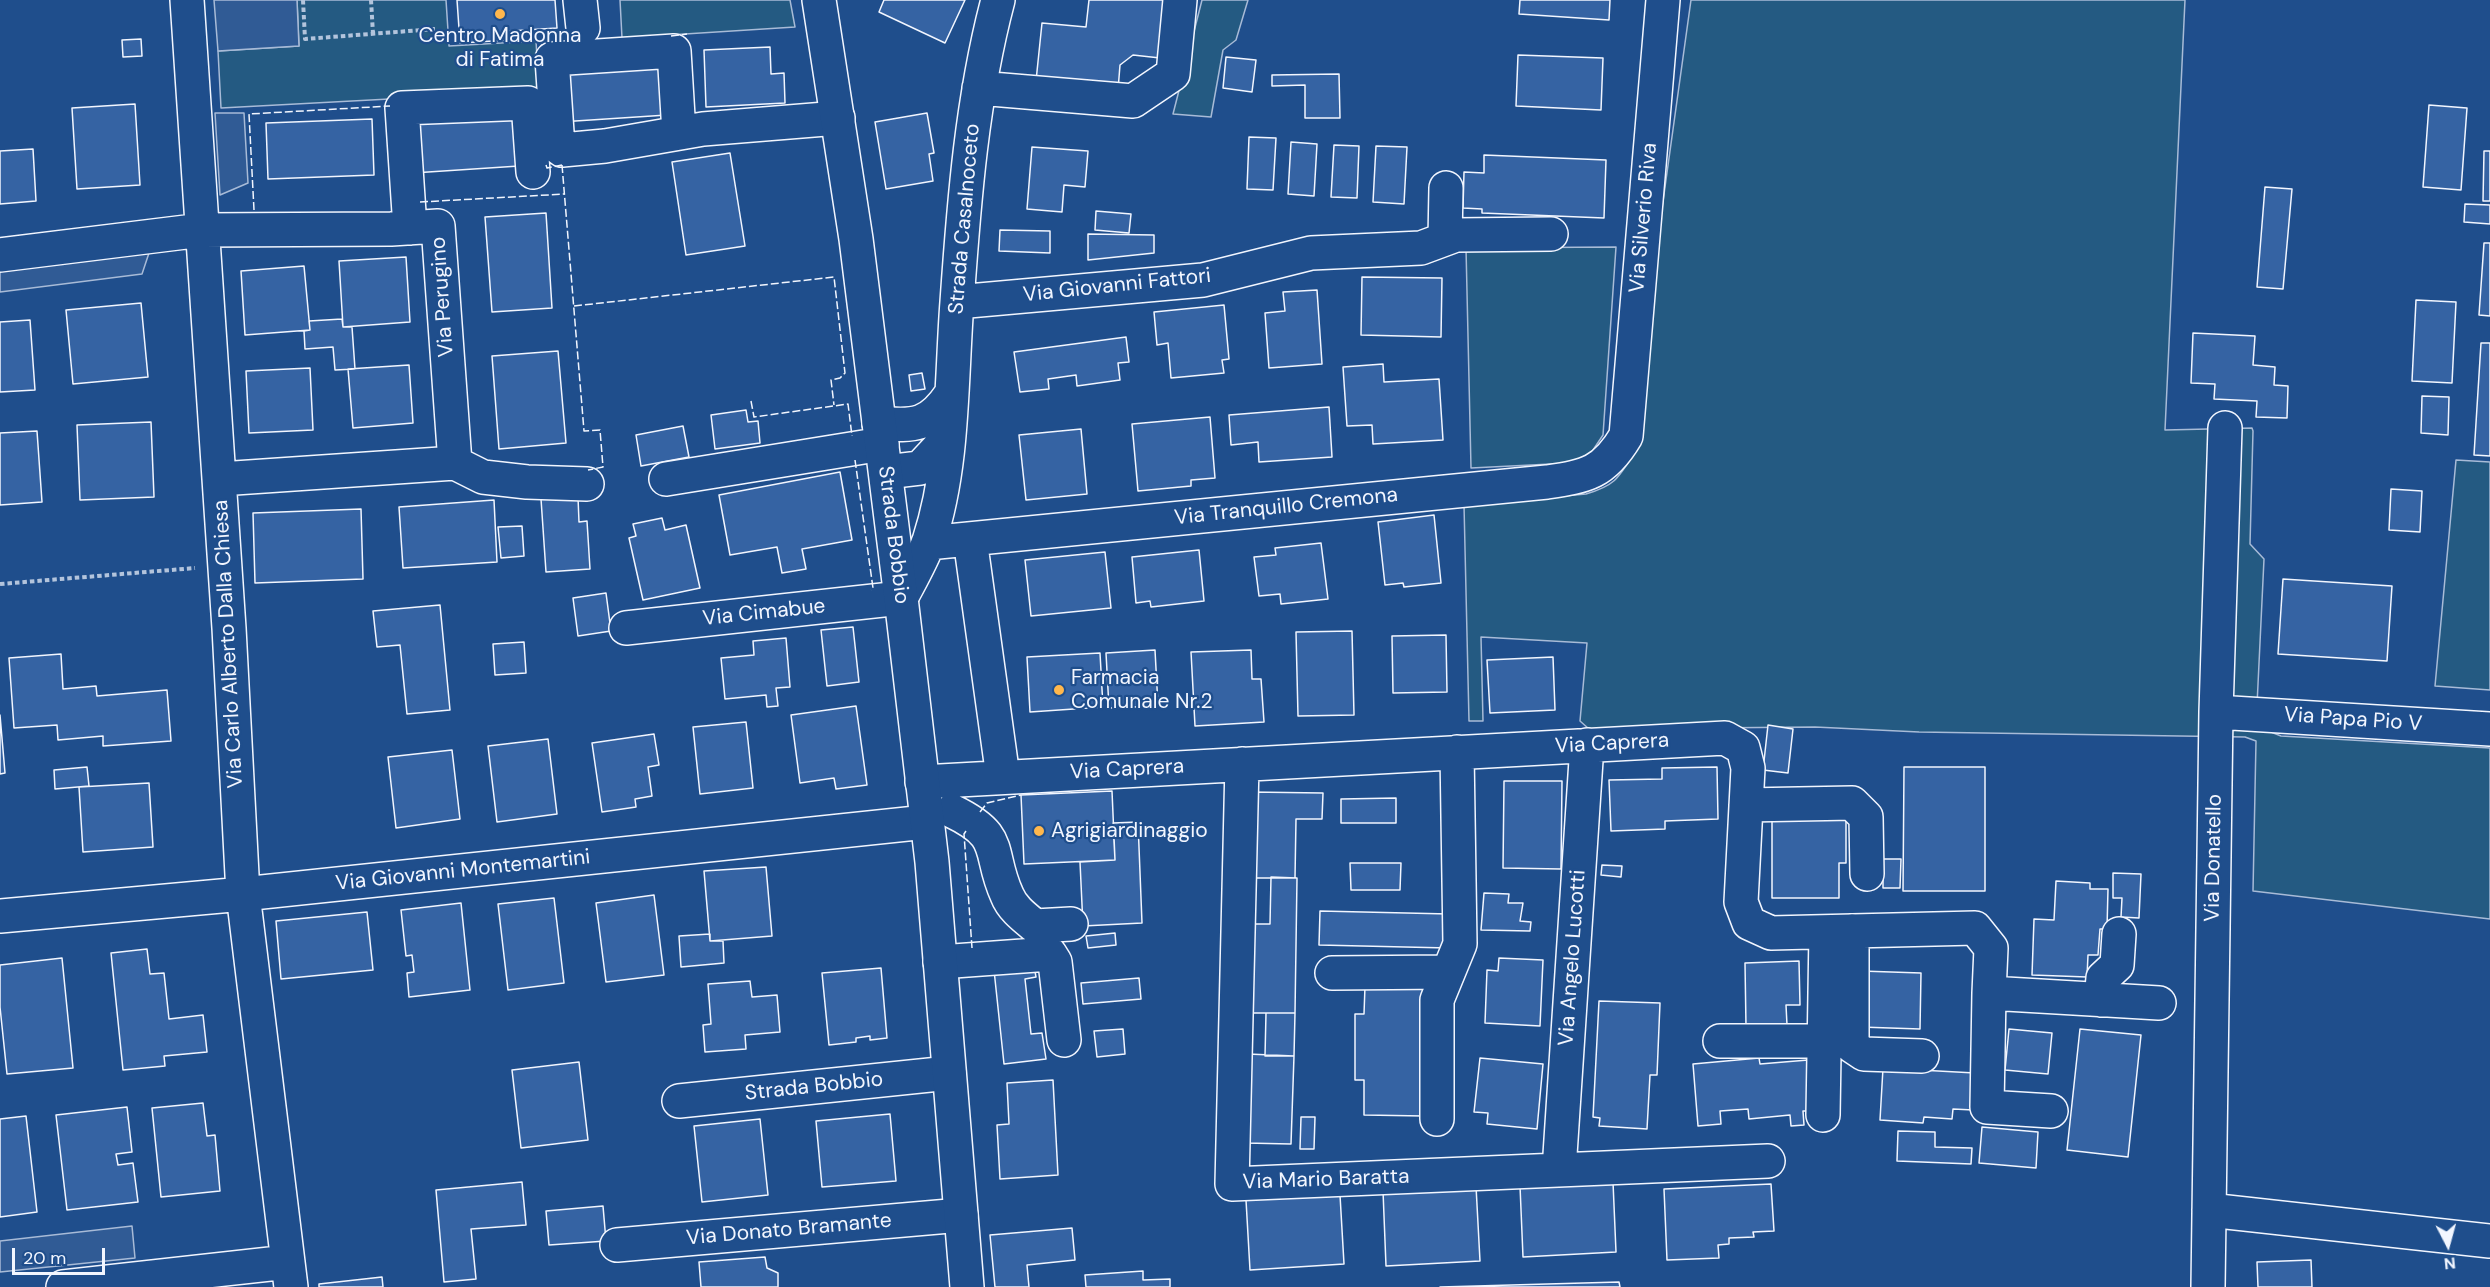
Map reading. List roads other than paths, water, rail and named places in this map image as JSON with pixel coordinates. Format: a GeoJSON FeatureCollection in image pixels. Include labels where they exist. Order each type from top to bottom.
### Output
{"type":"FeatureCollection","features":[{"type":"Feature","properties":{"kind":"street","name":"Via Carlo Alberto Dalla Chiesa"},"geometry":{"type":"LineString","coordinates":[[187,0],[220,479],[243,894],[290,1274]]}},
{"type":"Feature","properties":{"kind":"street","name":"Strada Bobbio"},"geometry":{"type":"LineString","coordinates":[[819,0],[856,239],[902,598],[922,782],[939,816],[932,862],[967,1287]]}},
{"type":"Feature","properties":{"kind":"street","name":"Strada Casalnoceto"},"geometry":{"type":"LineString","coordinates":[[902,598],[928,543],[940,503],[972,137],[983,56],[998,0]]}},
{"type":"Feature","properties":{"kind":"street"},"geometry":{"type":"LineString","coordinates":[[979,88],[1133,101],[1173,74],[1180,0]]}},
{"type":"Feature","properties":{"kind":"street","name":"Via Silverio Riva"},"geometry":{"type":"LineString","coordinates":[[1626,436],[1663,0]]}},
{"type":"Feature","properties":{"kind":"street"},"geometry":{"type":"LineString","coordinates":[[679,133],[674,51],[552,59],[558,147],[562,150],[605,146],[679,133],[838,118]]}},
{"type":"Feature","properties":{"kind":"street"},"geometry":{"type":"LineString","coordinates":[[400,228],[402,108],[528,103],[533,172]]}},
{"type":"Feature","properties":{"kind":"street"},"geometry":{"type":"LineString","coordinates":[[386,126],[400,228]]}},
{"type":"Feature","properties":{"kind":"street"},"geometry":{"type":"LineString","coordinates":[[1445,239],[1446,188]]}},
{"type":"Feature","properties":{"kind":"street","name":"Via Perugino"},"geometry":{"type":"LineString","coordinates":[[0,255],[202,230],[438,226],[455,464]]}},
{"type":"Feature","properties":{"kind":"street","name":"Via Giovanni Fattori"},"geometry":{"type":"LineString","coordinates":[[957,302],[1203,280],[1311,253],[1420,248],[1456,235],[1551,234]]}},
{"type":"Feature","properties":{"kind":"street"},"geometry":{"type":"LineString","coordinates":[[666,479],[882,446],[908,426],[938,413],[951,394]]}},
{"type":"Feature","properties":{"kind":"street","name":"Via Donatello"},"geometry":{"type":"LineString","coordinates":[[2208,1287],[2216,711],[2224,429]]}},
{"type":"Feature","properties":{"kind":"street","name":"Via Tranquillo Cremona"},"geometry":{"type":"LineString","coordinates":[[928,543],[1583,477],[1603,466],[1618,450],[1626,436]]}},
{"type":"Feature","properties":{"kind":"street"},"geometry":{"type":"LineString","coordinates":[[882,446],[920,468],[947,439]]}},
{"type":"Feature","properties":{"kind":"street"},"geometry":{"type":"LineString","coordinates":[[220,479],[455,464],[483,477],[527,482],[587,484]]}},
{"type":"Feature","properties":{"kind":"street"},"geometry":{"type":"LineString","coordinates":[[970,538],[1003,777]]}},
{"type":"Feature","properties":{"kind":"street","name":"Via Cimabue"},"geometry":{"type":"LineString","coordinates":[[626,628],[902,598]]}},
{"type":"Feature","properties":{"kind":"street","name":"Via Papa Pio V"},"geometry":{"type":"LineString","coordinates":[[2216,711],[2490,729]]}},
{"type":"Feature","properties":{"kind":"street","name":"Via Caprera"},"geometry":{"type":"LineString","coordinates":[[922,782],[1725,738],[1743,748],[1748,768],[1741,902],[1749,923],[1771,933],[1975,928],[1991,948],[1989,993]]}},
{"type":"Feature","properties":{"kind":"street","name":"Via Angelo Lucotti"},"geometry":{"type":"LineString","coordinates":[[1559,1170],[1587,745]]}},
{"type":"Feature","properties":{"kind":"street"},"geometry":{"type":"LineString","coordinates":[[1437,1119],[1437,1000],[1460,944],[1457,752]]}},
{"type":"Feature","properties":{"kind":"street","name":"Via Mario Baratta"},"geometry":{"type":"LineString","coordinates":[[1242,764],[1232,1184],[1768,1161]]}},
{"type":"Feature","properties":{"kind":"street","name":"Via Caprera"},"geometry":{"type":"LineString","coordinates":[[939,816],[1003,777]]}},
{"type":"Feature","properties":{"kind":"street"},"geometry":{"type":"LineString","coordinates":[[1746,805],[1852,803],[1866,817],[1867,874]]}},
{"type":"Feature","properties":{"kind":"street"},"geometry":{"type":"LineString","coordinates":[[939,816],[973,821],[988,835],[1007,896],[1055,962],[1064,1040]]}},
{"type":"Feature","properties":{"kind":"street","name":"Via Giovanni Montemartini"},"geometry":{"type":"LineString","coordinates":[[0,916],[243,894],[939,816]]}},
{"type":"Feature","properties":{"kind":"street"},"geometry":{"type":"LineString","coordinates":[[940,962],[1037,940],[1071,924]]}},
{"type":"Feature","properties":{"kind":"street"},"geometry":{"type":"LineString","coordinates":[[1823,1115],[1824,1041],[1839,932]]}},
{"type":"Feature","properties":{"kind":"street"},"geometry":{"type":"LineString","coordinates":[[1839,932],[1852,1046],[1864,1054],[1922,1056]]}},
{"type":"Feature","properties":{"kind":"street"},"geometry":{"type":"LineString","coordinates":[[2101,1000],[2103,978],[2117,965],[2119,934]]}},
{"type":"Feature","properties":{"kind":"street"},"geometry":{"type":"LineString","coordinates":[[1332,973],[1448,972]]}},
{"type":"Feature","properties":{"kind":"street"},"geometry":{"type":"LineString","coordinates":[[2051,1111],[1987,1107],[1989,993],[2159,1003]]}},
{"type":"Feature","properties":{"kind":"street"},"geometry":{"type":"LineString","coordinates":[[1720,1041],[1824,1041]]}},
{"type":"Feature","properties":{"kind":"street","name":"Strada Bobbio"},"geometry":{"type":"LineString","coordinates":[[679,1101],[949,1073]]}},
{"type":"Feature","properties":{"kind":"street"},"geometry":{"type":"LineString","coordinates":[[2209,1210],[2490,1241]]}},
{"type":"Feature","properties":{"kind":"street","name":"Via Donato Bramante"},"geometry":{"type":"LineString","coordinates":[[617,1245],[961,1215]]}},
{"type":"Feature","properties":{"kind":"street"},"geometry":{"type":"LineString","coordinates":[[63,1287],[290,1274]]}},
{"type":"Feature","properties":{"kind":"place","name":"Centro Madonna di Fatima"},"geometry":{"type":"Point","coordinates":[500,14]}},
{"type":"Feature","properties":{"kind":"place","name":"Farmacia Comunale Nr.2"},"geometry":{"type":"Point","coordinates":[1059,690]}},
{"type":"Feature","properties":{"kind":"place","name":"Agrigiardinaggio"},"geometry":{"type":"Point","coordinates":[1039,831]}}]}
